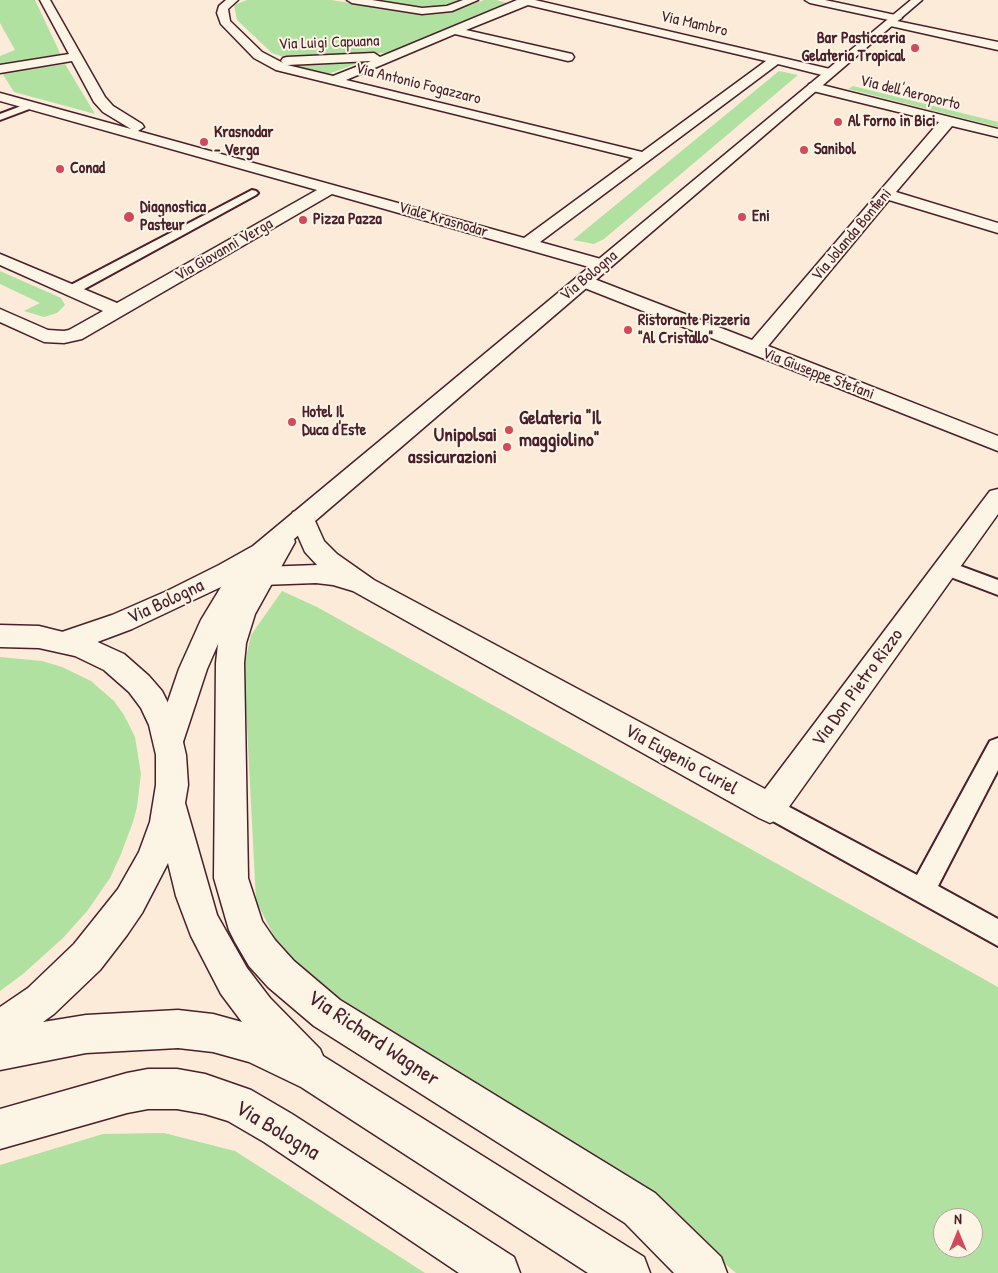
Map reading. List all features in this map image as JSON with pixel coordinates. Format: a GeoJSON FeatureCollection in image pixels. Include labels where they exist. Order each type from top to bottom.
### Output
{"type":"FeatureCollection","features":[{"type":"Feature","properties":{"kind":"street","name":"Viale Krasnodar"},"geometry":{"type":"LineString","coordinates":[[45,0],[99,99],[108,109],[138,128],[169,144]]}},
{"type":"Feature","properties":{"kind":"street","name":"Via Antonio Fogazzaro"},"geometry":{"type":"LineString","coordinates":[[233,0],[223,8],[225,22],[258,55],[267,62],[280,67],[645,157]]}},
{"type":"Feature","properties":{"kind":"street"},"geometry":{"type":"LineString","coordinates":[[352,0],[422,11],[448,9],[473,0]]}},
{"type":"Feature","properties":{"kind":"street"},"geometry":{"type":"LineString","coordinates":[[810,0],[998,46]]}},
{"type":"Feature","properties":{"kind":"street","name":"Via Bologna"},"geometry":{"type":"LineString","coordinates":[[296,523],[917,0]]}},
{"type":"Feature","properties":{"kind":"street","name":"Via Luigi Capuana"},"geometry":{"type":"LineString","coordinates":[[332,81],[525,1]]}},
{"type":"Feature","properties":{"kind":"street","name":"Via Mambro"},"geometry":{"type":"LineString","coordinates":[[525,1],[830,73]]}},
{"type":"Feature","properties":{"kind":"street"},"geometry":{"type":"LineString","coordinates":[[455,31],[568,57]]}},
{"type":"Feature","properties":{"kind":"street","name":"Via Luigi Capuana"},"geometry":{"type":"LineString","coordinates":[[267,62],[392,56]]}},
{"type":"Feature","properties":{"kind":"street"},"geometry":{"type":"LineString","coordinates":[[0,69],[75,58]]}},
{"type":"Feature","properties":{"kind":"street"},"geometry":{"type":"LineString","coordinates":[[527,244],[776,60]]}},
{"type":"Feature","properties":{"kind":"street","name":"Via dell'Aeroporto"},"geometry":{"type":"LineString","coordinates":[[814,87],[998,134]]}},
{"type":"Feature","properties":{"kind":"street","name":"Viale Krasnodar"},"geometry":{"type":"LineString","coordinates":[[0,97],[602,264]]}},
{"type":"Feature","properties":{"kind":"street","name":"Via Jolanda Bonfieni"},"geometry":{"type":"LineString","coordinates":[[755,349],[948,121]]}},
{"type":"Feature","properties":{"kind":"street","name":"Via Giovanni Verga"},"geometry":{"type":"LineString","coordinates":[[0,315],[44,336],[64,337],[75,335],[330,189]]}},
{"type":"Feature","properties":{"kind":"street"},"geometry":{"type":"LineString","coordinates":[[886,194],[998,228]]}},
{"type":"Feature","properties":{"kind":"street"},"geometry":{"type":"LineString","coordinates":[[0,259],[119,311]]}},
{"type":"Feature","properties":{"kind":"street","name":"Via Giuseppe Stefani"},"geometry":{"type":"LineString","coordinates":[[583,281],[998,444]]}},
{"type":"Feature","properties":{"kind":"street","name":"Via Don Pietro Rizzo"},"geometry":{"type":"LineString","coordinates":[[770,808],[998,498]]}},
{"type":"Feature","properties":{"kind":"street","name":"Via Richard Wagner"},"geometry":{"type":"LineString","coordinates":[[296,523],[262,564],[232,643],[230,663],[231,878],[237,904],[252,938],[262,953],[281,974],[327,1013],[640,1208],[705,1273]]}},
{"type":"Feature","properties":{"kind":"street","name":"Via Eugenio Curiel"},"geometry":{"type":"LineString","coordinates":[[296,523],[328,560],[365,587],[770,808]]}},
{"type":"Feature","properties":{"kind":"street","name":"Via Bologna"},"geometry":{"type":"LineString","coordinates":[[66,642],[122,622],[228,572],[262,564]]}},
{"type":"Feature","properties":{"kind":"street","name":"Via Bologna"},"geometry":{"type":"LineString","coordinates":[[169,742],[193,669],[215,620],[226,601],[262,564]]}},
{"type":"Feature","properties":{"kind":"street","name":"Via Eugenio Curiel"},"geometry":{"type":"LineString","coordinates":[[262,564],[334,576],[365,587]]}},
{"type":"Feature","properties":{"kind":"street","name":"Via Bologna"},"geometry":{"type":"LineString","coordinates":[[0,636],[39,637],[66,642],[94,652],[114,662],[139,684],[159,712],[169,742],[172,767],[170,804],[166,822],[153,859],[135,893],[87,957],[41,1000],[0,1030]]}},
{"type":"Feature","properties":{"kind":"street"},"geometry":{"type":"LineString","coordinates":[[170,804],[193,896],[203,924],[220,957],[234,981],[257,1011],[315,1073]]}},
{"type":"Feature","properties":{"kind":"street"},"geometry":{"type":"LineString","coordinates":[[0,1051],[86,1034],[178,1029],[213,1033],[253,1044],[315,1073],[628,1273]]}},
{"type":"Feature","properties":{"kind":"street","name":"Via Bologna"},"geometry":{"type":"LineString","coordinates":[[0,1128],[127,1093],[148,1090],[177,1090],[205,1094],[237,1104],[278,1128],[498,1273]]}},
{"type":"Feature","properties":{"kind":"lane"},"geometry":{"type":"LineString","coordinates":[[1,116],[29,106]]}},
{"type":"Feature","properties":{"kind":"lane"},"geometry":{"type":"LineString","coordinates":[[72,290],[252,193]]}},
{"type":"Feature","properties":{"kind":"lane"},"geometry":{"type":"LineString","coordinates":[[947,568],[998,588]]}},
{"type":"Feature","properties":{"kind":"lane"},"geometry":{"type":"LineString","coordinates":[[922,891],[998,748]]}},
{"type":"Feature","properties":{"kind":"lane","name":"Via Eugenio Curiel"},"geometry":{"type":"LineString","coordinates":[[770,808],[998,933]]}},
{"type":"Feature","properties":{"kind":"green space"},"geometry":{"type":"Polygon","coordinates":[[[0,0],[35,0],[61,55],[0,65],[0,56],[15,50],[0,23],[0,0]]]}},
{"type":"Feature","properties":{"kind":"green space"},"geometry":{"type":"Polygon","coordinates":[[[247,0],[331,0],[419,14],[455,11],[484,0],[496,0],[511,4],[388,53],[287,58],[272,53],[237,20],[234,5],[247,0]]]}},
{"type":"Feature","properties":{"kind":"green space"},"geometry":{"type":"Polygon","coordinates":[[[376,0],[460,0],[448,5],[421,7],[376,0]]]}},
{"type":"Feature","properties":{"kind":"green space"},"geometry":{"type":"Polygon","coordinates":[[[366,60],[326,75],[282,63],[366,60]]]}},
{"type":"Feature","properties":{"kind":"green space"},"geometry":{"type":"Polygon","coordinates":[[[65,64],[95,114],[14,92],[2,73],[65,64]]]}},
{"type":"Feature","properties":{"kind":"green space"},"geometry":{"type":"Polygon","coordinates":[[[779,71],[798,75],[604,239],[594,244],[573,240],[779,71]]]}},
{"type":"Feature","properties":{"kind":"green space"},"geometry":{"type":"Polygon","coordinates":[[[853,86],[998,122],[998,127],[848,89],[853,86]]]}},
{"type":"Feature","properties":{"kind":"green space"},"geometry":{"type":"Polygon","coordinates":[[[0,271],[61,298],[65,305],[57,313],[44,317],[24,311],[40,303],[0,284],[0,271]]]}},
{"type":"Feature","properties":{"kind":"green space"},"geometry":{"type":"Polygon","coordinates":[[[282,591],[317,607],[998,987],[998,1273],[736,1273],[614,1172],[328,995],[278,944],[256,901],[244,667],[251,635],[282,591]]]}},
{"type":"Feature","properties":{"kind":"green space"},"geometry":{"type":"Polygon","coordinates":[[[0,657],[42,661],[62,667],[91,681],[114,701],[124,715],[135,737],[141,774],[133,822],[110,878],[88,910],[63,938],[23,974],[0,991],[0,657]]]}},
{"type":"Feature","properties":{"kind":"green space"},"geometry":{"type":"Polygon","coordinates":[[[164,1133],[235,1151],[425,1273],[0,1273],[0,1165],[103,1134],[164,1133]]]}},
{"type":"Feature","properties":{"kind":"place","name":"Bar Pasticceria Gelateria Tropical"},"geometry":{"type":"Point","coordinates":[915,48]}},
{"type":"Feature","properties":{"kind":"place","name":"Al Forno in Bici"},"geometry":{"type":"Point","coordinates":[838,122]}},
{"type":"Feature","properties":{"kind":"place","name":"Krasnodar - Verga"},"geometry":{"type":"Point","coordinates":[204,142]}},
{"type":"Feature","properties":{"kind":"place","name":"Sanibol"},"geometry":{"type":"Point","coordinates":[804,150]}},
{"type":"Feature","properties":{"kind":"place","name":"Conad"},"geometry":{"type":"Point","coordinates":[60,169]}},
{"type":"Feature","properties":{"kind":"place","name":"Diagnostica Pasteur"},"geometry":{"type":"Point","coordinates":[129,217]}},
{"type":"Feature","properties":{"kind":"place","name":"Eni"},"geometry":{"type":"Point","coordinates":[742,217]}},
{"type":"Feature","properties":{"kind":"place","name":"Pizza Pazza"},"geometry":{"type":"Point","coordinates":[303,220]}},
{"type":"Feature","properties":{"kind":"place","name":"Ristorante Pizzeria \"Al Cristallo\""},"geometry":{"type":"Point","coordinates":[628,330]}},
{"type":"Feature","properties":{"kind":"place","name":"Hotel Il Duca d'Este"},"geometry":{"type":"Point","coordinates":[292,422]}},
{"type":"Feature","properties":{"kind":"place","name":"Gelateria \"Il maggiolino\""},"geometry":{"type":"Point","coordinates":[509,430]}},
{"type":"Feature","properties":{"kind":"place","name":"Unipolsai assicurazioni"},"geometry":{"type":"Point","coordinates":[507,447]}}]}
